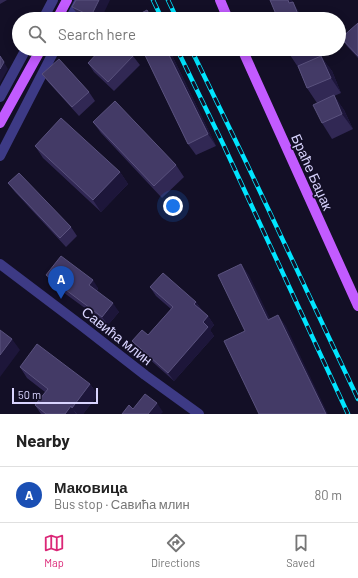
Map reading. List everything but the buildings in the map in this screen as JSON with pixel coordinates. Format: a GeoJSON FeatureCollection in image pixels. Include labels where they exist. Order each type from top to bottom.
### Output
{"type":"FeatureCollection","features":[{"type":"Feature","properties":{"kind":"main road"},"geometry":{"type":"LineString","coordinates":[[61,12],[67,0]]}},
{"type":"Feature","properties":{"kind":"main road"},"geometry":{"type":"LineString","coordinates":[[220,0],[225,12]]}},
{"type":"Feature","properties":{"kind":"main road"},"geometry":{"type":"LineString","coordinates":[[0,123],[37,56]]}},
{"type":"Feature","properties":{"kind":"main road","name":"Браће Баџак"},"geometry":{"type":"LineString","coordinates":[[245,56],[358,306]]}},
{"type":"Feature","properties":{"kind":"street"},"geometry":{"type":"LineString","coordinates":[[47,12],[53,0]]}},
{"type":"Feature","properties":{"kind":"street"},"geometry":{"type":"LineString","coordinates":[[74,12],[80,0]]}},
{"type":"Feature","properties":{"kind":"street"},"geometry":{"type":"LineString","coordinates":[[0,97],[22,56]]}},
{"type":"Feature","properties":{"kind":"street"},"geometry":{"type":"LineString","coordinates":[[0,156],[51,56]]}},
{"type":"Feature","properties":{"kind":"street","name":"Савића млин"},"geometry":{"type":"LineString","coordinates":[[0,264],[145,375],[199,414]]}},
{"type":"Feature","properties":{"kind":"railway"},"geometry":{"type":"LineString","coordinates":[[153,0],[159,12]]}},
{"type":"Feature","properties":{"kind":"railway"},"geometry":{"type":"LineString","coordinates":[[168,0],[174,12]]}},
{"type":"Feature","properties":{"kind":"railway"},"geometry":{"type":"LineString","coordinates":[[180,56],[224,146],[348,414]]}},
{"type":"Feature","properties":{"kind":"railway"},"geometry":{"type":"LineString","coordinates":[[194,56],[358,399]]}},
{"type":"Feature","properties":{"kind":"place","name":"Маковица"},"geometry":{"type":"Point","coordinates":[61,299]}}]}
